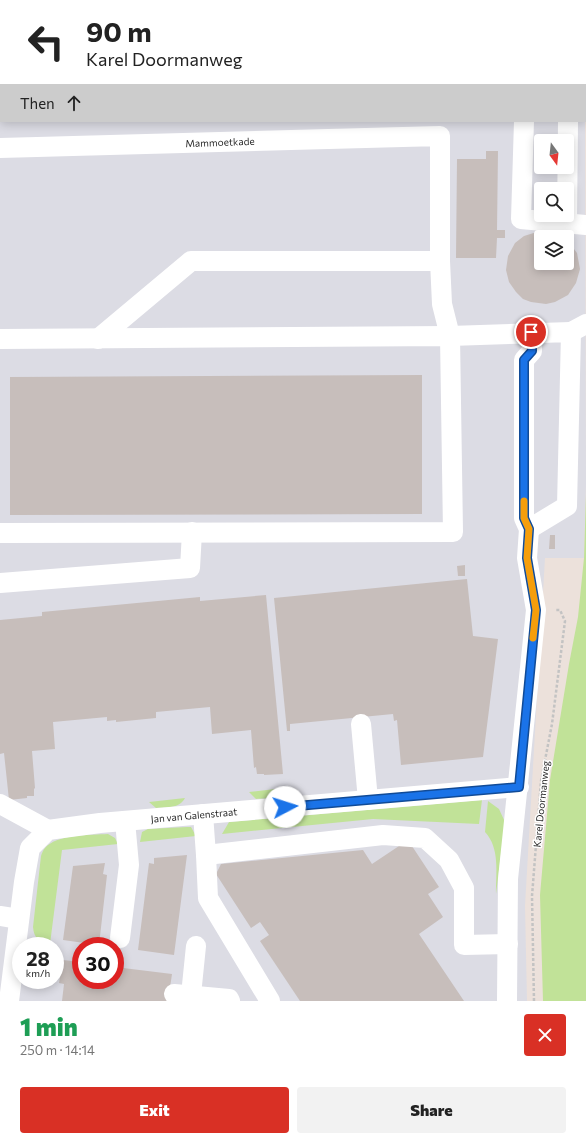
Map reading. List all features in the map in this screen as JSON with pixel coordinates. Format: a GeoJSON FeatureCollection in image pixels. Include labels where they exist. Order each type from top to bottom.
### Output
{"type":"FeatureCollection","features":[{"type":"Feature","properties":{"kind":"street"},"geometry":{"type":"LineString","coordinates":[[524,122],[521,219],[577,224],[568,122]]}},
{"type":"Feature","properties":{"kind":"street","name":"Mammoetkade"},"geometry":{"type":"LineString","coordinates":[[0,148],[440,136],[440,261]]}},
{"type":"Feature","properties":{"kind":"street"},"geometry":{"type":"LineString","coordinates":[[0,533],[453,532],[450,336],[442,304],[440,261],[191,261],[98,339]]}},
{"type":"Feature","properties":{"kind":"street"},"geometry":{"type":"LineString","coordinates":[[0,339],[450,336],[578,328],[567,506],[529,529]]}},
{"type":"Feature","properties":{"kind":"street"},"geometry":{"type":"LineString","coordinates":[[507,1001],[508,879],[519,787],[536,610],[527,558],[529,529],[524,518],[524,360],[532,351],[531,332]]}},
{"type":"Feature","properties":{"kind":"street"},"geometry":{"type":"LineString","coordinates":[[0,583],[190,568],[192,532]]}},
{"type":"Feature","properties":{"kind":"street"},"geometry":{"type":"LineString","coordinates":[[361,724],[368,800]]}},
{"type":"Feature","properties":{"kind":"street","name":"Jan van Galenstraat"},"geometry":{"type":"LineString","coordinates":[[48,830],[125,821],[519,787]]}},
{"type":"Feature","properties":{"kind":"street"},"geometry":{"type":"LineString","coordinates":[[0,804],[48,830],[30,848],[10,917],[7,950],[9,1001]]}},
{"type":"Feature","properties":{"kind":"street"},"geometry":{"type":"LineString","coordinates":[[203,814],[208,898],[270,1001]]}},
{"type":"Feature","properties":{"kind":"street"},"geometry":{"type":"LineString","coordinates":[[120,937],[129,865],[125,821]]}},
{"type":"Feature","properties":{"kind":"street"},"geometry":{"type":"LineString","coordinates":[[206,855],[383,835],[425,838],[449,860],[464,888],[464,945],[508,944]]}},
{"type":"Feature","properties":{"kind":"street"},"geometry":{"type":"LineString","coordinates":[[196,946],[182,994],[229,999],[230,1001]]}},
{"type":"Feature","properties":{"kind":"path","name":"Karel Doormanweg"},"geometry":{"type":"LineString","coordinates":[[534,1001],[532,896],[541,781],[552,724],[565,621],[560,610],[536,610]]}},
{"type":"Feature","properties":{"kind":"shaded area"},"geometry":{"type":"Polygon","coordinates":[[[0,122],[585,122],[586,484],[584,558],[545,558],[525,906],[527,1001],[0,1001],[0,122]]]}},
{"type":"Feature","properties":{"kind":"green space"},"geometry":{"type":"Polygon","coordinates":[[[586,495],[586,1001],[543,1001],[540,895],[550,780],[578,617],[584,558],[586,495]]]}},
{"type":"Feature","properties":{"kind":"green space"},"geometry":{"type":"Polygon","coordinates":[[[284,788],[282,792],[276,796],[268,798],[256,799],[249,792],[284,788]]]}},
{"type":"Feature","properties":{"kind":"green space"},"geometry":{"type":"Polygon","coordinates":[[[185,798],[176,806],[168,807],[156,808],[149,802],[185,798]]]}},
{"type":"Feature","properties":{"kind":"green space"},"geometry":{"type":"Polygon","coordinates":[[[482,800],[479,824],[373,819],[222,834],[229,822],[482,800]]]}},
{"type":"Feature","properties":{"kind":"green space"},"geometry":{"type":"Polygon","coordinates":[[[488,801],[499,809],[505,822],[496,894],[495,853],[490,838],[485,832],[488,801]]]}},
{"type":"Feature","properties":{"kind":"green space"},"geometry":{"type":"Polygon","coordinates":[[[191,827],[196,836],[140,842],[142,832],[148,829],[191,827]]]}},
{"type":"Feature","properties":{"kind":"green space"},"geometry":{"type":"Polygon","coordinates":[[[108,834],[115,838],[118,844],[62,850],[51,937],[36,937],[33,927],[41,856],[45,848],[50,843],[66,838],[84,835],[108,834]]]}},
{"type":"Feature","properties":{"kind":"building"},"geometry":{"type":"Polygon","coordinates":[[[486,151],[498,151],[497,230],[505,230],[505,238],[497,238],[496,258],[456,258],[457,159],[486,159],[486,151]]]}},
{"type":"Feature","properties":{"kind":"building"},"geometry":{"type":"Polygon","coordinates":[[[534,233],[534,270],[574,270],[574,249],[577,253],[580,269],[576,283],[568,295],[555,302],[546,304],[531,302],[523,299],[516,292],[509,282],[506,270],[508,256],[515,243],[524,236],[534,233]]]}},
{"type":"Feature","properties":{"kind":"building"},"geometry":{"type":"Polygon","coordinates":[[[422,375],[422,514],[10,515],[10,377],[422,375]]]}},
{"type":"Feature","properties":{"kind":"building"},"geometry":{"type":"Polygon","coordinates":[[[550,535],[555,535],[555,549],[549,549],[550,535]]]}},
{"type":"Feature","properties":{"kind":"building"},"geometry":{"type":"Polygon","coordinates":[[[465,565],[465,576],[458,576],[457,566],[465,565]]]}},
{"type":"Feature","properties":{"kind":"building"},"geometry":{"type":"Polygon","coordinates":[[[467,579],[473,636],[498,639],[483,757],[401,765],[397,720],[394,721],[393,714],[290,724],[290,731],[287,731],[274,598],[467,579]]]}},
{"type":"Feature","properties":{"kind":"building"},"geometry":{"type":"Polygon","coordinates":[[[266,595],[283,774],[257,774],[256,767],[254,768],[251,730],[212,734],[210,707],[156,712],[156,718],[116,722],[116,720],[107,721],[107,717],[53,722],[55,749],[32,751],[35,788],[34,796],[9,800],[4,753],[0,754],[0,620],[42,616],[42,612],[200,597],[200,601],[266,595]]]}},
{"type":"Feature","properties":{"kind":"building"},"geometry":{"type":"Polygon","coordinates":[[[408,840],[439,887],[428,894],[443,917],[419,934],[464,1001],[300,1001],[260,941],[269,935],[260,922],[251,928],[216,874],[221,864],[363,850],[372,864],[408,840]]]}},
{"type":"Feature","properties":{"kind":"building"},"geometry":{"type":"Polygon","coordinates":[[[187,855],[174,955],[138,950],[149,863],[154,864],[154,858],[187,855]]]}},
{"type":"Feature","properties":{"kind":"building"},"geometry":{"type":"Polygon","coordinates":[[[105,863],[103,874],[107,875],[100,937],[72,937],[72,941],[64,940],[73,866],[105,863]]]}},
{"type":"Feature","properties":{"kind":"building"},"geometry":{"type":"Polygon","coordinates":[[[64,960],[72,961],[72,989],[124,989],[124,968],[172,974],[168,1001],[62,1001],[64,989],[64,960]]]}},
{"type":"Feature","properties":{"kind":"slow traffic"},"geometry":{"type":"LineString","coordinates":[[524,501],[524,518],[529,529],[527,558],[536,610],[533,638]]}},
{"type":"Feature","properties":{"kind":"route"},"geometry":{"type":"LineString","coordinates":[[285,807],[519,787],[536,610],[527,558],[529,529],[524,518],[524,360],[532,351],[531,332]]}}]}
